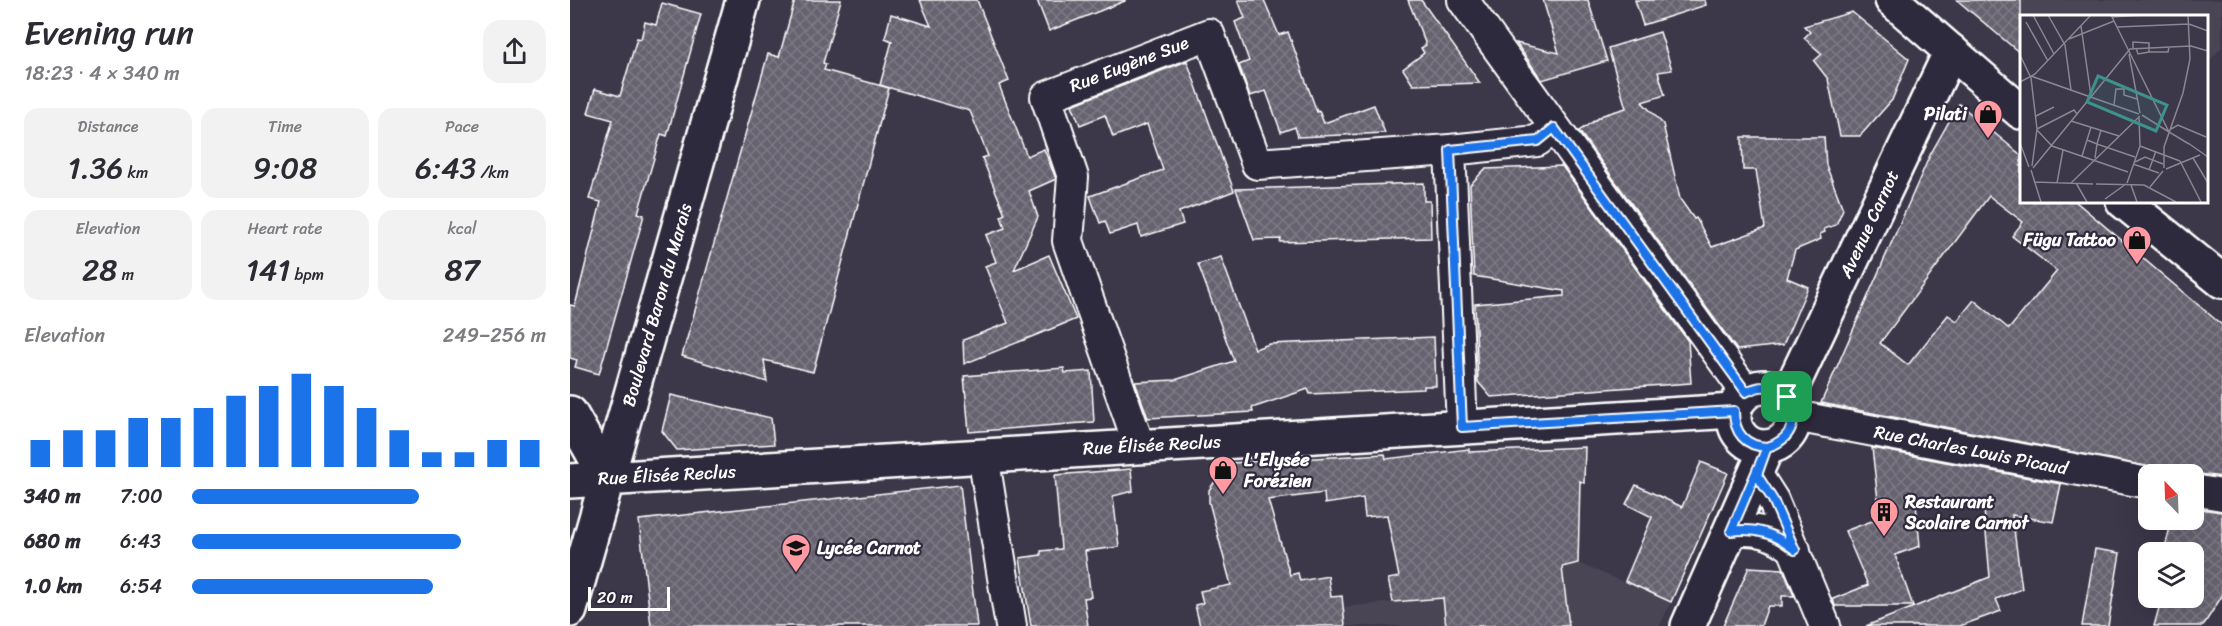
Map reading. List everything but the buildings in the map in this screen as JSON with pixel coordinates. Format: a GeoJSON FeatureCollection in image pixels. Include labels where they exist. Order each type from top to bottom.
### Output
{"type":"FeatureCollection","features":[{"type":"Feature","properties":{"kind":"street","name":"Boulevard Baron du Marais"},"geometry":{"type":"LineString","coordinates":[[570,610],[742,0]]}},
{"type":"Feature","properties":{"kind":"street"},"geometry":{"type":"LineString","coordinates":[[1463,0],[1554,128],[1740,402],[1736,430],[1762,461],[1773,500],[1825,626]]}},
{"type":"Feature","properties":{"kind":"street"},"geometry":{"type":"LineString","coordinates":[[1892,0],[2020,111]]}},
{"type":"Feature","properties":{"kind":"street","name":"Rue Eugène Sue"},"geometry":{"type":"LineString","coordinates":[[1139,445],[1068,240],[1073,177],[1046,97],[1209,34],[1257,164],[1538,141],[1554,128]]}},
{"type":"Feature","properties":{"kind":"street","name":"Avenue Carnot"},"geometry":{"type":"LineString","coordinates":[[1791,406],[1951,51]]}},
{"type":"Feature","properties":{"kind":"street"},"geometry":{"type":"LineString","coordinates":[[1450,150],[1462,427]]}},
{"type":"Feature","properties":{"kind":"street"},"geometry":{"type":"LineString","coordinates":[[2125,202],[2222,280]]}},
{"type":"Feature","properties":{"kind":"street"},"geometry":{"type":"LineString","coordinates":[[1688,626],[1762,461],[1790,433],[1791,406],[1780,391],[1762,386],[1740,402]]}},
{"type":"Feature","properties":{"kind":"street","name":"Rue Élisée Reclus"},"geometry":{"type":"LineString","coordinates":[[570,481],[1462,427],[1740,402]]}},
{"type":"Feature","properties":{"kind":"street","name":"Rue Charles Louis Picaud"},"geometry":{"type":"LineString","coordinates":[[1791,406],[2138,481]]}},
{"type":"Feature","properties":{"kind":"street"},"geometry":{"type":"LineString","coordinates":[[570,413],[607,478]]}},
{"type":"Feature","properties":{"kind":"street"},"geometry":{"type":"LineString","coordinates":[[983,455],[1011,626]]}},
{"type":"Feature","properties":{"kind":"street"},"geometry":{"type":"LineString","coordinates":[[2204,492],[2222,495]]}},
{"type":"Feature","properties":{"kind":"street"},"geometry":{"type":"LineString","coordinates":[[1731,531],[1744,529],[1770,534],[1795,550]]}},
{"type":"Feature","properties":{"kind":"shaded area"},"geometry":{"type":"Polygon","coordinates":[[[1964,0],[2222,0],[2222,47],[2207,64],[2207,15],[2020,16],[1964,0]]]}},
{"type":"Feature","properties":{"kind":"shaded area"},"geometry":{"type":"Polygon","coordinates":[[[1578,563],[1671,602],[1660,626],[1322,626],[1333,608],[1444,597],[1578,563]]]}},
{"type":"Feature","properties":{"kind":"place","name":"Pilati"},"geometry":{"type":"Point","coordinates":[1988,140]}},
{"type":"Feature","properties":{"kind":"place","name":"Fügu Tattoo"},"geometry":{"type":"Point","coordinates":[2137,266]}},
{"type":"Feature","properties":{"kind":"place","name":"L'Elysée Forézien"},"geometry":{"type":"Point","coordinates":[1223,496]}},
{"type":"Feature","properties":{"kind":"place","name":"Restaurant Scolaire Carnot"},"geometry":{"type":"Point","coordinates":[1884,538]}},
{"type":"Feature","properties":{"kind":"place","name":"Lycée Carnot"},"geometry":{"type":"Point","coordinates":[796,574]}},
{"type":"Feature","properties":{"kind":"route"},"geometry":{"type":"LineString","coordinates":[[1787,397],[1772,387],[1762,386],[1746,392],[1554,128],[1538,141],[1450,150],[1462,427],[1700,415],[1734,411],[1736,430],[1742,437],[1749,443],[1767,447],[1757,475],[1731,531],[1744,529],[1762,531],[1781,539],[1795,550],[1773,500],[1757,475],[1767,447],[1776,445],[1790,433],[1795,416],[1787,397]]}}]}
